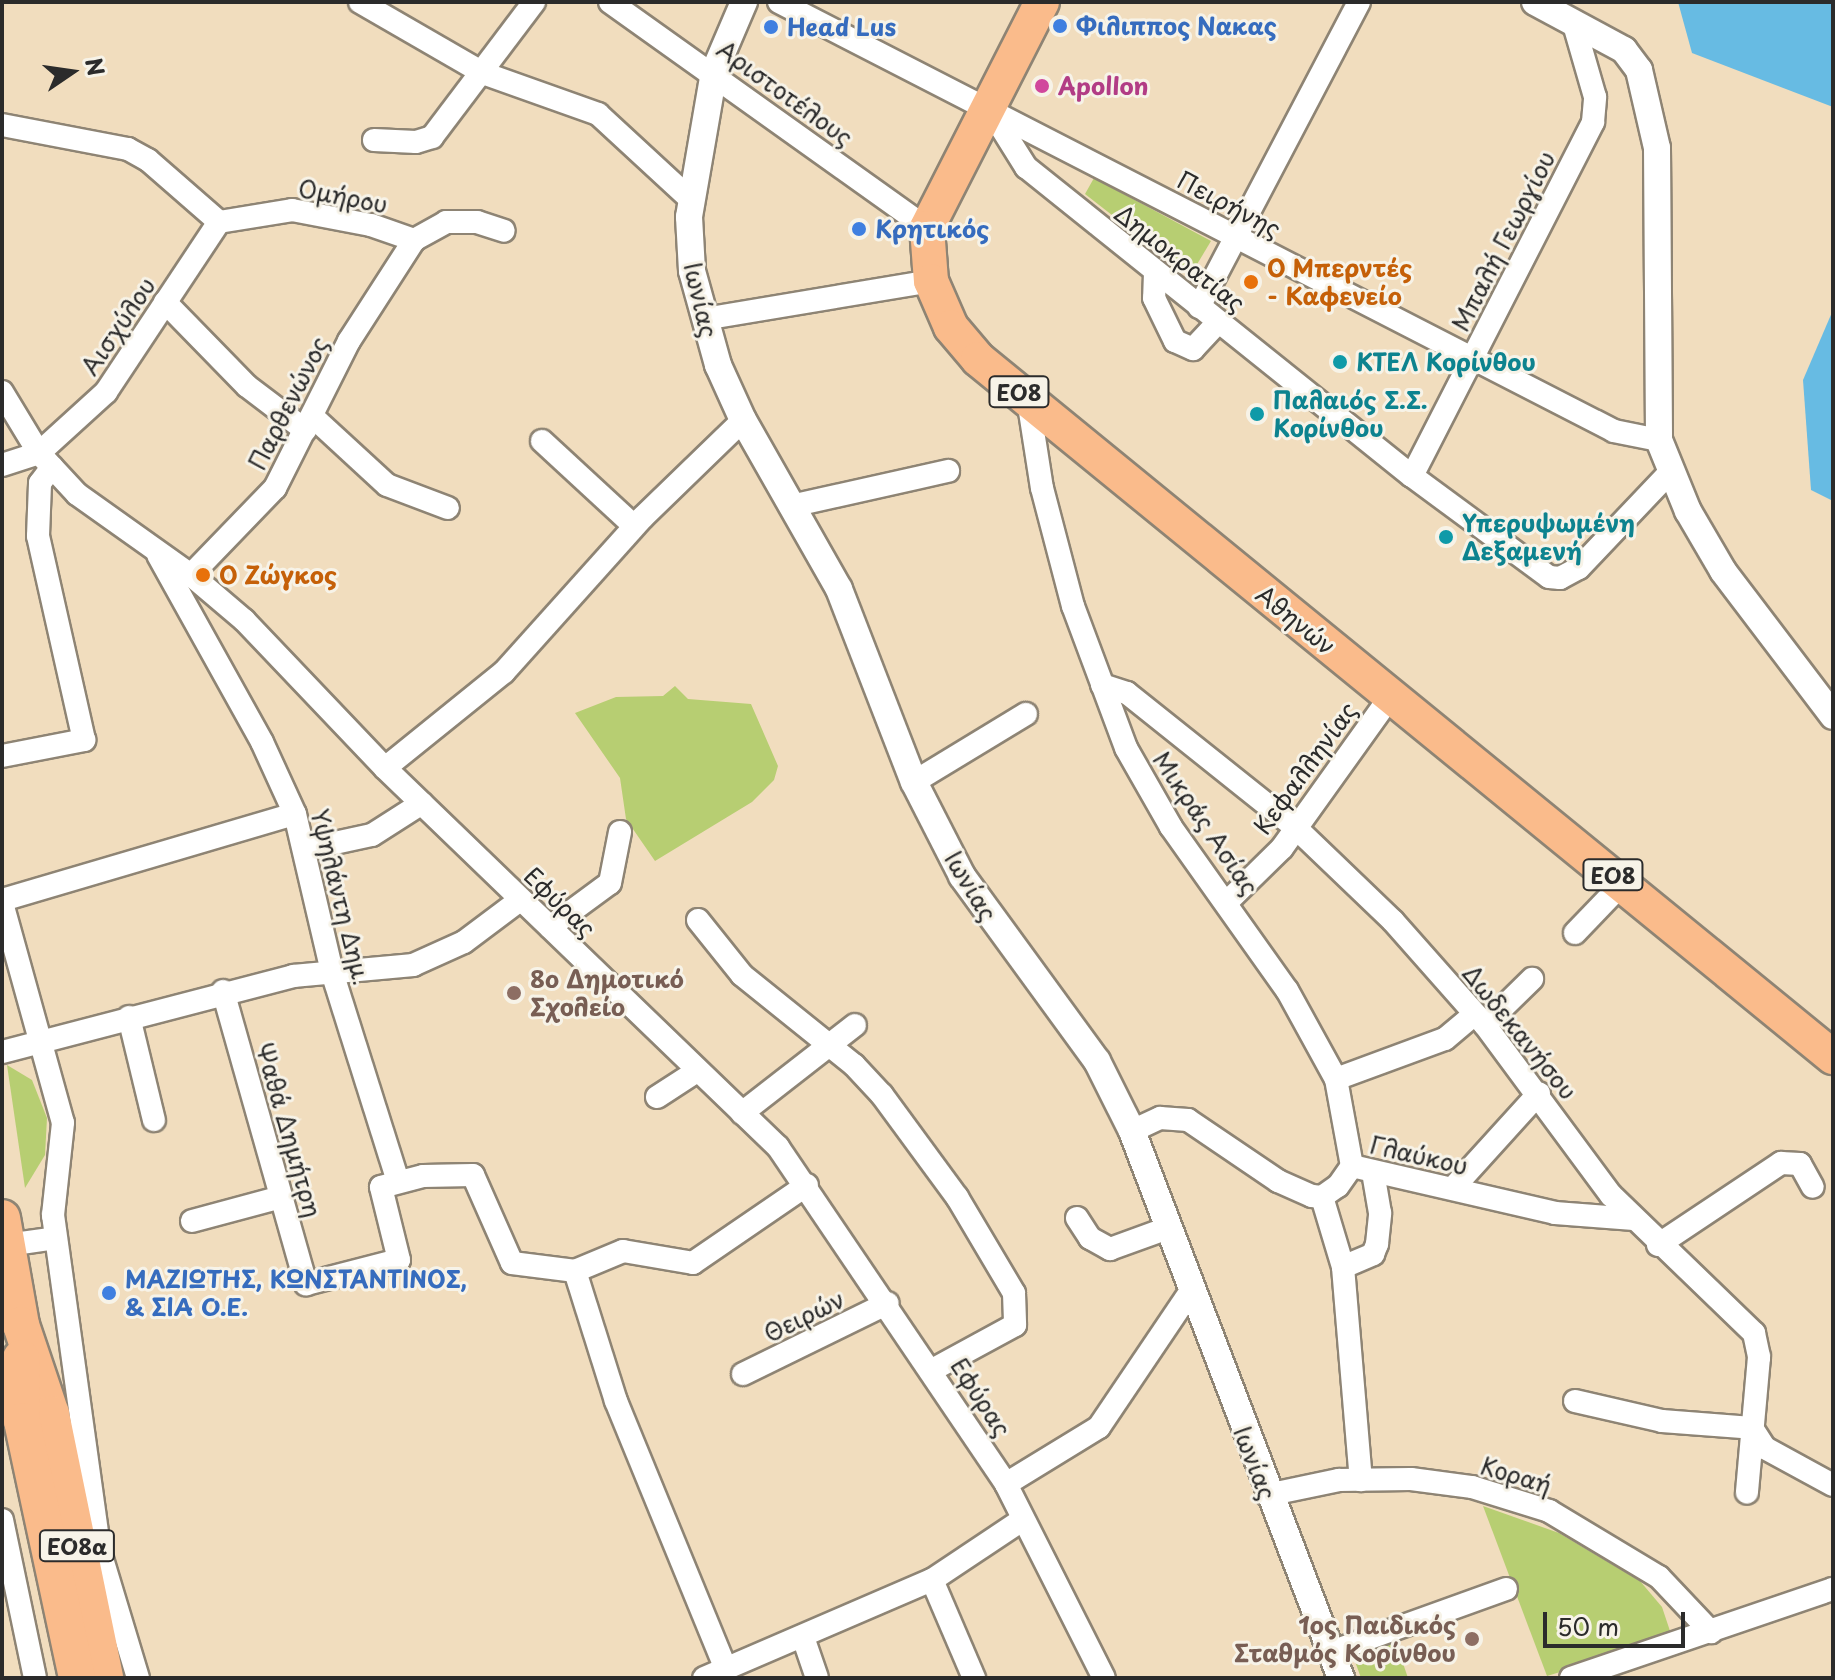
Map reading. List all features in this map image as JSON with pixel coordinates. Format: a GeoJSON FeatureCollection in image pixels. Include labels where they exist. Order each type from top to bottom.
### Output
{"type":"FeatureCollection","features":[{"type":"Feature","properties":{"kind":"highway","name":"ΕΟ8α"},"geometry":{"type":"LineString","coordinates":[[4,1231],[21,1325],[51,1414],[90,1554],[105,1678]]}},
{"type":"Feature","properties":{"kind":"highway","name":"ΕΟ8α"},"geometry":{"type":"LineString","coordinates":[[21,1325],[12,1424],[77,1678]]}},
{"type":"Feature","properties":{"kind":"main road"},"geometry":{"type":"LineString","coordinates":[[927,228],[1042,2]]}},
{"type":"Feature","properties":{"kind":"main road","name":"Αθηνών"},"geometry":{"type":"LineString","coordinates":[[927,228],[931,281],[951,327],[978,359],[1833,1057]]}},
{"type":"Feature","properties":{"kind":"street"},"geometry":{"type":"LineString","coordinates":[[360,2],[483,73],[598,114],[690,199]]}},
{"type":"Feature","properties":{"kind":"street"},"geometry":{"type":"LineString","coordinates":[[374,140],[416,142],[432,137],[534,2]]}},
{"type":"Feature","properties":{"kind":"street","name":"Αριστοτέλους"},"geometry":{"type":"LineString","coordinates":[[610,2],[714,72],[927,228]]}},
{"type":"Feature","properties":{"kind":"street","name":"Ιωνίας"},"geometry":{"type":"LineString","coordinates":[[744,2],[714,72],[690,199],[690,252],[704,319],[743,420],[839,589],[914,782],[962,876],[1097,1061],[1132,1131],[1267,1495],[1341,1678]]}},
{"type":"Feature","properties":{"kind":"street","name":"Πειρήνης"},"geometry":{"type":"LineString","coordinates":[[779,2],[1614,431],[1659,440]]}},
{"type":"Feature","properties":{"kind":"street"},"geometry":{"type":"LineString","coordinates":[[1199,307],[1359,2]]}},
{"type":"Feature","properties":{"kind":"street"},"geometry":{"type":"LineString","coordinates":[[1535,2],[1624,50],[1639,70],[1657,148],[1659,440],[1670,472],[1723,571],[1833,716]]}},
{"type":"Feature","properties":{"kind":"street","name":"Μπαλή Γεωργίου"},"geometry":{"type":"LineString","coordinates":[[1412,476],[1593,122],[1595,97],[1573,21]]}},
{"type":"Feature","properties":{"kind":"street","name":"Δημοκρατίας"},"geometry":{"type":"LineString","coordinates":[[988,107],[1026,167],[1412,476],[1549,577],[1560,578],[1579,568],[1670,472]]}},
{"type":"Feature","properties":{"kind":"street"},"geometry":{"type":"LineString","coordinates":[[2,125],[128,149],[148,160],[219,222]]}},
{"type":"Feature","properties":{"kind":"street","name":"Ομήρου"},"geometry":{"type":"LineString","coordinates":[[219,222],[292,210],[371,225],[414,240]]}},
{"type":"Feature","properties":{"kind":"street","name":"Αισχύλου"},"geometry":{"type":"LineString","coordinates":[[2,465],[45,460],[106,392],[219,222]]}},
{"type":"Feature","properties":{"kind":"street"},"geometry":{"type":"LineString","coordinates":[[414,240],[446,222],[477,222],[504,231]]}},
{"type":"Feature","properties":{"kind":"street","name":"Παρθενώνος"},"geometry":{"type":"LineString","coordinates":[[191,575],[275,488],[349,341],[414,240]]}},
{"type":"Feature","properties":{"kind":"street"},"geometry":{"type":"LineString","coordinates":[[1155,273],[1154,298],[1175,341],[1193,349],[1218,322]]}},
{"type":"Feature","properties":{"kind":"street"},"geometry":{"type":"LineString","coordinates":[[704,319],[931,281]]}},
{"type":"Feature","properties":{"kind":"street"},"geometry":{"type":"LineString","coordinates":[[165,302],[247,386],[308,423],[387,485],[448,508]]}},
{"type":"Feature","properties":{"kind":"street","name":"Εφύρας"},"geometry":{"type":"LineString","coordinates":[[2,392],[45,460],[77,494],[191,575],[244,620],[385,768],[742,1113],[807,1185],[1006,1484],[1104,1678]]}},
{"type":"Feature","properties":{"kind":"street","name":"Μικράς Ασίας"},"geometry":{"type":"LineString","coordinates":[[1028,399],[1046,503],[1073,606],[1126,748],[1171,827],[1287,990],[1336,1079],[1362,1169],[1380,1213],[1373,1254],[1343,1267]]}},
{"type":"Feature","properties":{"kind":"street"},"geometry":{"type":"LineString","coordinates":[[385,768],[504,672],[634,526],[743,420]]}},
{"type":"Feature","properties":{"kind":"street"},"geometry":{"type":"LineString","coordinates":[[542,441],[634,526]]}},
{"type":"Feature","properties":{"kind":"street"},"geometry":{"type":"LineString","coordinates":[[2,756],[84,740],[38,536],[40,483],[45,460]]}},
{"type":"Feature","properties":{"kind":"street"},"geometry":{"type":"LineString","coordinates":[[791,506],[948,471]]}},
{"type":"Feature","properties":{"kind":"street","name":"Υψηλάντη Δημ."},"geometry":{"type":"LineString","coordinates":[[158,554],[262,742],[295,814],[307,849],[332,972],[398,1181]]}},
{"type":"Feature","properties":{"kind":"street","name":"Δωδεκανήσου"},"geometry":{"type":"LineString","coordinates":[[1102,685],[1127,693],[1295,827],[1393,921],[1480,1019],[1539,1093],[1611,1195],[1759,1343],[1747,1492]]}},
{"type":"Feature","properties":{"kind":"street","name":"Κεφαλληνίας"},"geometry":{"type":"LineString","coordinates":[[1227,902],[1295,827],[1390,697]]}},
{"type":"Feature","properties":{"kind":"street"},"geometry":{"type":"LineString","coordinates":[[914,782],[1026,714]]}},
{"type":"Feature","properties":{"kind":"street"},"geometry":{"type":"LineString","coordinates":[[307,849],[372,835],[422,803]]}},
{"type":"Feature","properties":{"kind":"street"},"geometry":{"type":"LineString","coordinates":[[138,1678],[90,1554],[56,1238],[53,1185],[64,1146],[63,1123],[2,902],[295,814]]}},
{"type":"Feature","properties":{"kind":"street"},"geometry":{"type":"LineString","coordinates":[[550,927],[610,883],[620,832]]}},
{"type":"Feature","properties":{"kind":"street"},"geometry":{"type":"LineString","coordinates":[[1575,933],[1623,883]]}},
{"type":"Feature","properties":{"kind":"street"},"geometry":{"type":"LineString","coordinates":[[2,1052],[223,991],[332,972],[413,965],[442,954],[520,900]]}},
{"type":"Feature","properties":{"kind":"street"},"geometry":{"type":"LineString","coordinates":[[698,920],[742,975],[827,1047],[854,1065],[906,1125],[957,1197],[1014,1293],[1015,1325],[932,1370]]}},
{"type":"Feature","properties":{"kind":"street"},"geometry":{"type":"LineString","coordinates":[[1336,1079],[1445,1039],[1480,1019],[1532,979]]}},
{"type":"Feature","properties":{"kind":"street","name":"Ψαθά Δημήτρη"},"geometry":{"type":"LineString","coordinates":[[223,991],[306,1284],[399,1260],[381,1187],[398,1181]]}},
{"type":"Feature","properties":{"kind":"street"},"geometry":{"type":"LineString","coordinates":[[129,1017],[154,1120]]}},
{"type":"Feature","properties":{"kind":"street"},"geometry":{"type":"LineString","coordinates":[[742,1113],[855,1025]]}},
{"type":"Feature","properties":{"kind":"street"},"geometry":{"type":"LineString","coordinates":[[657,1097],[697,1071]]}},
{"type":"Feature","properties":{"kind":"street"},"geometry":{"type":"LineString","coordinates":[[1453,1188],[1539,1093]]}},
{"type":"Feature","properties":{"kind":"street"},"geometry":{"type":"LineString","coordinates":[[1132,1131],[1160,1118],[1188,1120],[1278,1181],[1322,1197],[1343,1267],[1361,1480]]}},
{"type":"Feature","properties":{"kind":"street"},"geometry":{"type":"LineString","coordinates":[[1658,1245],[1781,1163],[1800,1164],[1813,1187]]}},
{"type":"Feature","properties":{"kind":"street","name":"Γλαύκου"},"geometry":{"type":"LineString","coordinates":[[1322,1197],[1362,1169],[1555,1213],[1634,1219]]}},
{"type":"Feature","properties":{"kind":"street"},"geometry":{"type":"LineString","coordinates":[[398,1181],[473,1175],[501,1248],[512,1263],[575,1271],[623,1251],[693,1263],[807,1185]]}},
{"type":"Feature","properties":{"kind":"street"},"geometry":{"type":"LineString","coordinates":[[192,1221],[281,1197]]}},
{"type":"Feature","properties":{"kind":"street"},"geometry":{"type":"LineString","coordinates":[[1077,1218],[1090,1238],[1110,1249],[1168,1228]]}},
{"type":"Feature","properties":{"kind":"street"},"geometry":{"type":"LineString","coordinates":[[4,1231],[56,1238]]}},
{"type":"Feature","properties":{"kind":"street"},"geometry":{"type":"LineString","coordinates":[[575,1271],[616,1401],[726,1669]]}},
{"type":"Feature","properties":{"kind":"street"},"geometry":{"type":"LineString","coordinates":[[1006,1484],[1099,1427],[1190,1292]]}},
{"type":"Feature","properties":{"kind":"street","name":"Θειρών"},"geometry":{"type":"LineString","coordinates":[[743,1374],[888,1303]]}},
{"type":"Feature","properties":{"kind":"street"},"geometry":{"type":"LineString","coordinates":[[1575,1401],[1662,1421],[1752,1428],[1765,1448],[1833,1482]]}},
{"type":"Feature","properties":{"kind":"street","name":"Κοραή"},"geometry":{"type":"LineString","coordinates":[[1267,1495],[1361,1480],[1453,1484],[1549,1511],[1659,1577],[1711,1632]]}},
{"type":"Feature","properties":{"kind":"street"},"geometry":{"type":"LineString","coordinates":[[2,1520],[9,1596],[35,1678]]}},
{"type":"Feature","properties":{"kind":"street"},"geometry":{"type":"LineString","coordinates":[[704,1678],[932,1580],[1022,1520]]}},
{"type":"Feature","properties":{"kind":"street"},"geometry":{"type":"LineString","coordinates":[[932,1580],[974,1678]]}},
{"type":"Feature","properties":{"kind":"street"},"geometry":{"type":"LineString","coordinates":[[1331,1652],[1506,1589]]}},
{"type":"Feature","properties":{"kind":"street"},"geometry":{"type":"LineString","coordinates":[[1571,1678],[1833,1589]]}},
{"type":"Feature","properties":{"kind":"street"},"geometry":{"type":"LineString","coordinates":[[803,1637],[817,1678]]}},
{"type":"Feature","properties":{"kind":"green space"},"geometry":{"type":"Polygon","coordinates":[[[1094,178],[1211,241],[1190,276],[1085,194],[1094,178]]]}},
{"type":"Feature","properties":{"kind":"green space"},"geometry":{"type":"Polygon","coordinates":[[[675,686],[688,699],[751,704],[778,766],[774,780],[752,802],[655,861],[626,819],[620,778],[575,713],[616,697],[663,696],[675,686]]]}},
{"type":"Feature","properties":{"kind":"green space"},"geometry":{"type":"Polygon","coordinates":[[[7,1065],[32,1080],[47,1118],[45,1155],[25,1188],[7,1065]]]}},
{"type":"Feature","properties":{"kind":"green space"},"geometry":{"type":"Polygon","coordinates":[[[1483,1506],[1559,1533],[1640,1581],[1662,1607],[1670,1631],[1659,1642],[1547,1676],[1483,1506]]]}},
{"type":"Feature","properties":{"kind":"green space"},"geometry":{"type":"Polygon","coordinates":[[[1394,1637],[1408,1678],[1361,1678],[1352,1653],[1394,1637]]]}},
{"type":"Feature","properties":{"kind":"water"},"geometry":{"type":"Polygon","coordinates":[[[1678,2],[1833,2],[1833,107],[1692,53],[1678,2]]]}},
{"type":"Feature","properties":{"kind":"water"},"geometry":{"type":"Polygon","coordinates":[[[1833,310],[1833,501],[1811,490],[1803,380],[1833,310]]]}},
{"type":"Feature","properties":{"kind":"place","name":"Φιλιππος Νακας"},"geometry":{"type":"Point","coordinates":[1060,26]}},
{"type":"Feature","properties":{"kind":"place","name":"Head Lus"},"geometry":{"type":"Point","coordinates":[771,27]}},
{"type":"Feature","properties":{"kind":"place","name":"Apollon"},"geometry":{"type":"Point","coordinates":[1042,86]}},
{"type":"Feature","properties":{"kind":"place","name":"Κρητικός"},"geometry":{"type":"Point","coordinates":[859,229]}},
{"type":"Feature","properties":{"kind":"place","name":"Ο Μπερντές - Καφενείο"},"geometry":{"type":"Point","coordinates":[1251,282]}},
{"type":"Feature","properties":{"kind":"place","name":"ΚΤΕΛ Κορίνθου"},"geometry":{"type":"Point","coordinates":[1340,362]}},
{"type":"Feature","properties":{"kind":"place","name":"Παλαιός Σ.Σ. Κορίνθου"},"geometry":{"type":"Point","coordinates":[1257,414]}},
{"type":"Feature","properties":{"kind":"place","name":"Υπερυψωμένη Δεξαμενή"},"geometry":{"type":"Point","coordinates":[1446,537]}},
{"type":"Feature","properties":{"kind":"place","name":"Ο Ζώγκος"},"geometry":{"type":"Point","coordinates":[203,575]}},
{"type":"Feature","properties":{"kind":"place","name":"8ο Δημοτικό Σχολείο"},"geometry":{"type":"Point","coordinates":[514,993]}},
{"type":"Feature","properties":{"kind":"place","name":"ΜΑΖΙΩΤΗΣ, ΚΩΝΣΤΑΝΤΙΝΟΣ, & ΣΙΑ Ο.Ε."},"geometry":{"type":"Point","coordinates":[109,1293]}},
{"type":"Feature","properties":{"kind":"place","name":"1ος Παιδικός Σταθμός Κορίνθου"},"geometry":{"type":"Point","coordinates":[1472,1639]}}]}
